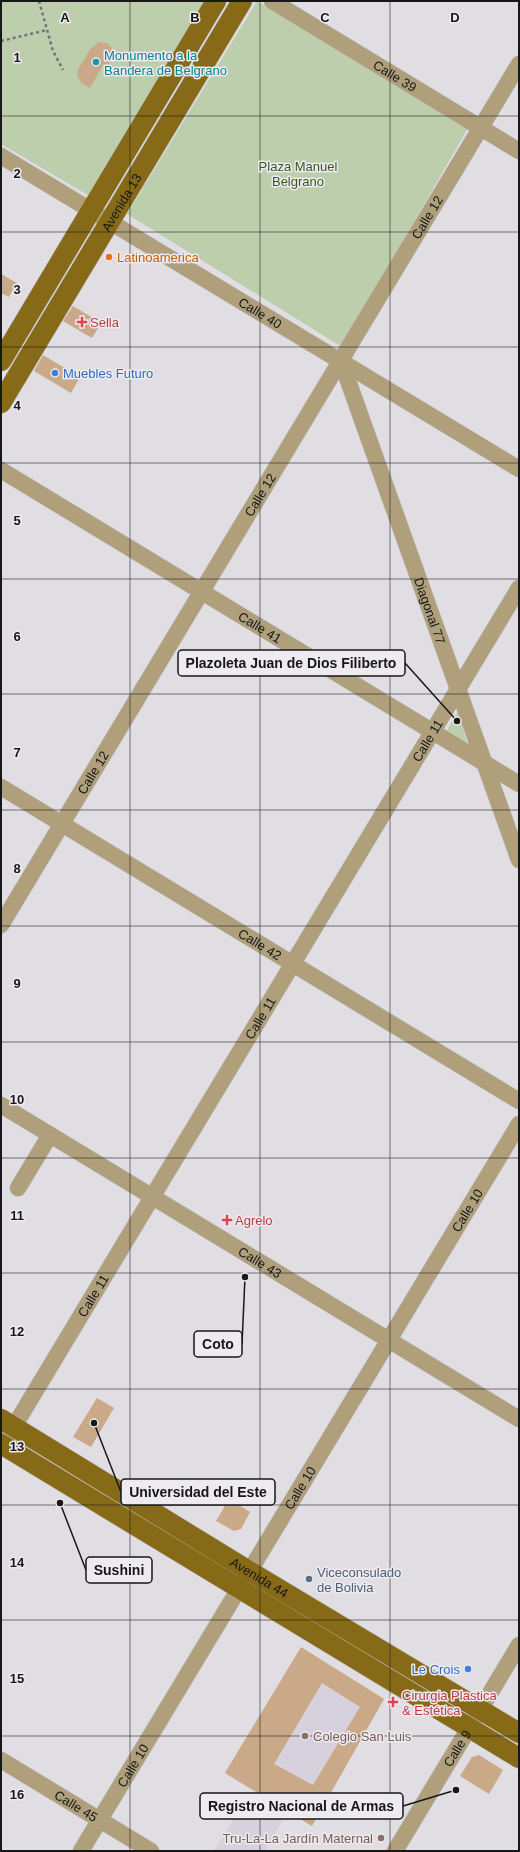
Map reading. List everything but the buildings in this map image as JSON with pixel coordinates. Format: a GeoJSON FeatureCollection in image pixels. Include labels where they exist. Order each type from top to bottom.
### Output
{"type":"FeatureCollection","features":[{"type":"Feature","properties":{"kind":"main road","name":"Avenida 13"},"geometry":{"type":"LineString","coordinates":[[1,360],[216,1]]}},
{"type":"Feature","properties":{"kind":"main road","name":"Avenida 13"},"geometry":{"type":"LineString","coordinates":[[1,403],[242,1]]}},
{"type":"Feature","properties":{"kind":"main road","name":"Avenida 44"},"geometry":{"type":"LineString","coordinates":[[8,1423],[249,1571],[519,1733]]}},
{"type":"Feature","properties":{"kind":"main road","name":"Avenida 44"},"geometry":{"type":"LineString","coordinates":[[2,1446],[519,1758]]}},
{"type":"Feature","properties":{"kind":"street","name":"Calle 39"},"geometry":{"type":"LineString","coordinates":[[272,1],[519,151]]}},
{"type":"Feature","properties":{"kind":"street","name":"Calle 12"},"geometry":{"type":"LineString","coordinates":[[1,925],[519,64]]}},
{"type":"Feature","properties":{"kind":"street","name":"Calle 40"},"geometry":{"type":"LineString","coordinates":[[1,156],[519,469]]}},
{"type":"Feature","properties":{"kind":"street","name":"Diagonal 77"},"geometry":{"type":"LineString","coordinates":[[341,361],[519,860]]}},
{"type":"Feature","properties":{"kind":"street","name":"Calle 41"},"geometry":{"type":"LineString","coordinates":[[1,470],[519,784]]}},
{"type":"Feature","properties":{"kind":"street","name":"Calle 11"},"geometry":{"type":"LineString","coordinates":[[2,1446],[8,1423],[152,1197],[519,588]]}},
{"type":"Feature","properties":{"kind":"street","name":"Calle 42"},"geometry":{"type":"LineString","coordinates":[[1,788],[519,1101]]}},
{"type":"Feature","properties":{"kind":"street","name":"Calle 43"},"geometry":{"type":"LineString","coordinates":[[1,1105],[519,1419]]}},
{"type":"Feature","properties":{"kind":"street","name":"Calle 10"},"geometry":{"type":"LineString","coordinates":[[81,1851],[519,1124]]}},
{"type":"Feature","properties":{"kind":"street"},"geometry":{"type":"LineString","coordinates":[[18,1188],[50,1135]]}},
{"type":"Feature","properties":{"kind":"street","name":"Calle 9"},"geometry":{"type":"LineString","coordinates":[[395,1851],[519,1645]]}},
{"type":"Feature","properties":{"kind":"street","name":"Calle 45"},"geometry":{"type":"LineString","coordinates":[[1,1760],[151,1851]]}},
{"type":"Feature","properties":{"kind":"path"},"geometry":{"type":"LineString","coordinates":[[39,1],[53,51],[63,70]]}},
{"type":"Feature","properties":{"kind":"path"},"geometry":{"type":"LineString","coordinates":[[1,41],[48,30]]}},
{"type":"Feature","properties":{"kind":"shaded area","name":"Colegio San Luis"},"geometry":{"type":"Polygon","coordinates":[[[301,1647],[384,1699],[312,1826],[225,1773],[301,1647]]]}},
{"type":"Feature","properties":{"kind":"shaded area"},"geometry":{"type":"Polygon","coordinates":[[[250,1792],[286,1815],[265,1851],[214,1851],[250,1792]]]}},
{"type":"Feature","properties":{"kind":"green space"},"geometry":{"type":"Polygon","coordinates":[[[1,1],[208,1],[91,197],[1,144],[1,1]]]}},
{"type":"Feature","properties":{"kind":"green space","name":"Plaza Manuel Belgrano"},"geometry":{"type":"Polygon","coordinates":[[[257,1],[468,128],[342,347],[127,214],[257,1]]]}},
{"type":"Feature","properties":{"kind":"green space"},"geometry":{"type":"Polygon","coordinates":[[[458,711],[467,743],[447,730],[458,711]]]}},
{"type":"Feature","properties":{"kind":"place","name":"Monumento a la Bandera de Belgrano"},"geometry":{"type":"Point","coordinates":[96,62]}},
{"type":"Feature","properties":{"kind":"place","name":"Latinoamerica"},"geometry":{"type":"Point","coordinates":[109,257]}},
{"type":"Feature","properties":{"kind":"place","name":"Sella"},"geometry":{"type":"Point","coordinates":[82,322]}},
{"type":"Feature","properties":{"kind":"place","name":"Muebles Futuro"},"geometry":{"type":"Point","coordinates":[55,373]}},
{"type":"Feature","properties":{"kind":"place","name":"Plazoleta Juan de Dios Filiberto"},"geometry":{"type":"Point","coordinates":[457,721]}},
{"type":"Feature","properties":{"kind":"place","name":"Agrelo"},"geometry":{"type":"Point","coordinates":[227,1220]}},
{"type":"Feature","properties":{"kind":"place","name":"Coto"},"geometry":{"type":"Point","coordinates":[245,1277]}},
{"type":"Feature","properties":{"kind":"place","name":"Universidad del Este"},"geometry":{"type":"Point","coordinates":[94,1423]}},
{"type":"Feature","properties":{"kind":"place","name":"Sushini"},"geometry":{"type":"Point","coordinates":[60,1503]}},
{"type":"Feature","properties":{"kind":"place","name":"Viceconsulado de Bolivia"},"geometry":{"type":"Point","coordinates":[309,1579]}},
{"type":"Feature","properties":{"kind":"place","name":"Le Crois"},"geometry":{"type":"Point","coordinates":[468,1669]}},
{"type":"Feature","properties":{"kind":"place","name":"Cirurgia Plastica & Estética"},"geometry":{"type":"Point","coordinates":[393,1702]}},
{"type":"Feature","properties":{"kind":"place","name":"Colegio San Luis"},"geometry":{"type":"Point","coordinates":[305,1736]}},
{"type":"Feature","properties":{"kind":"place","name":"Registro Nacional de Armas"},"geometry":{"type":"Point","coordinates":[456,1790]}},
{"type":"Feature","properties":{"kind":"place","name":"Tru-La-La Jardín Maternal"},"geometry":{"type":"Point","coordinates":[381,1838]}}]}
